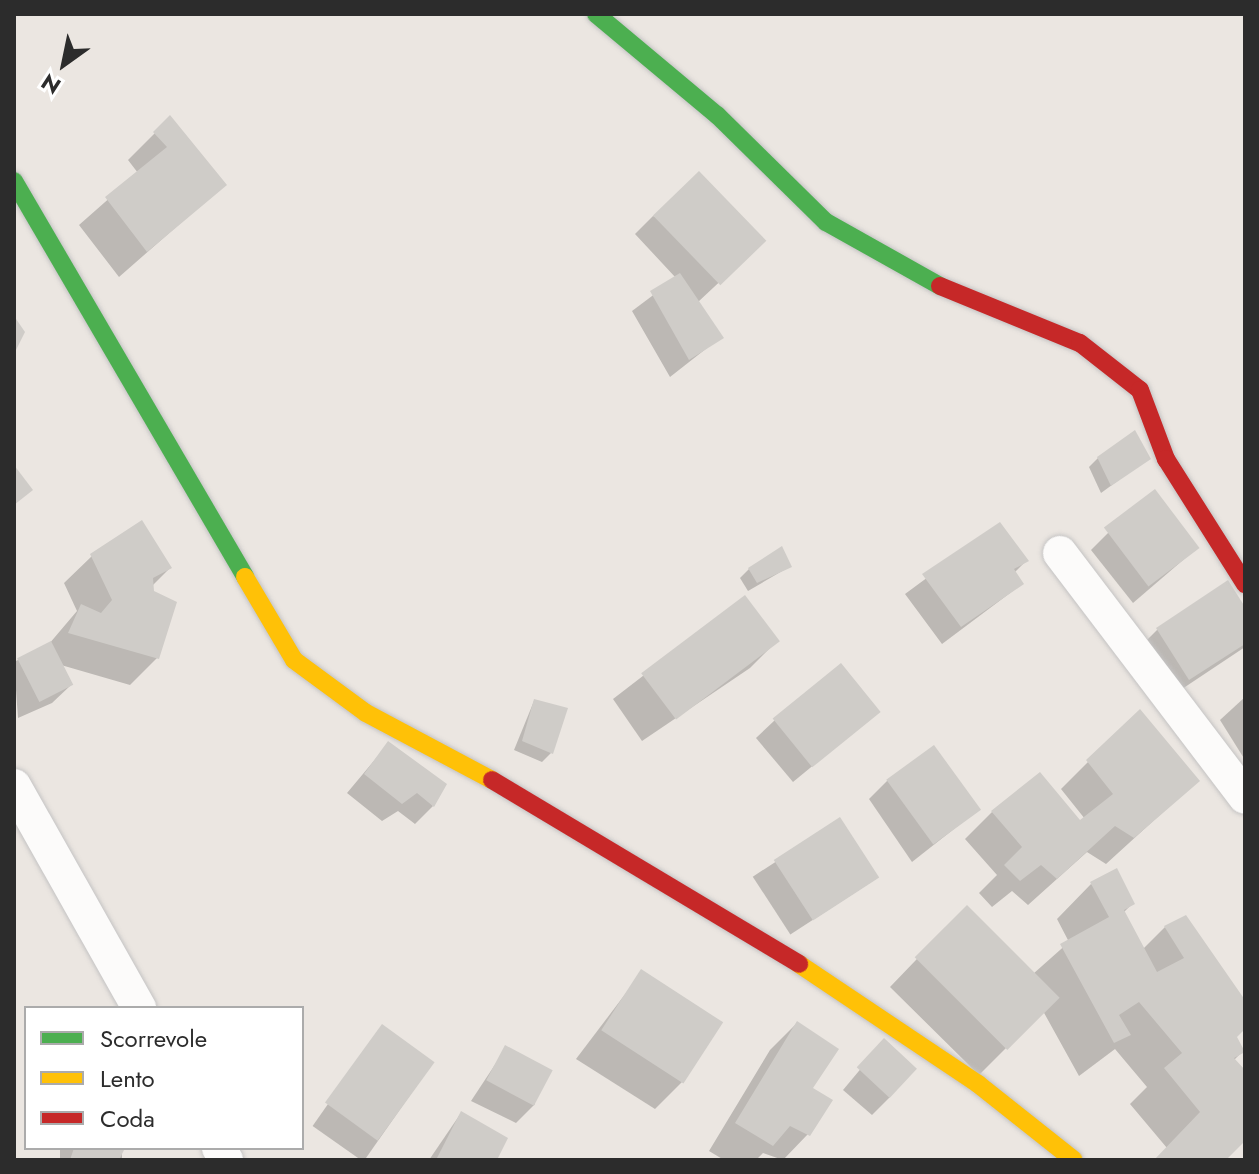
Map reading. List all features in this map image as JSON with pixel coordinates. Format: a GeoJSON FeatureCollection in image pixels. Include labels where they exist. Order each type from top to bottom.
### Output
{"type":"FeatureCollection","features":[{"type":"Feature","properties":{"kind":"street"},"geometry":{"type":"LineString","coordinates":[[596,14],[717,115],[826,222],[903,271],[1080,343],[1140,390],[1166,459],[1245,584]]}},
{"type":"Feature","properties":{"kind":"street"},"geometry":{"type":"LineString","coordinates":[[14,181],[294,660],[366,713],[587,831],[800,965],[978,1084],[1074,1160]]}},
{"type":"Feature","properties":{"kind":"street"},"geometry":{"type":"LineString","coordinates":[[1060,553],[1245,797]]}},
{"type":"Feature","properties":{"kind":"street"},"geometry":{"type":"LineString","coordinates":[[14,786],[138,1006]]}},
{"type":"Feature","properties":{"kind":"building"},"geometry":{"type":"Polygon","coordinates":[[[170,115],[227,185],[147,252],[105,197],[167,147],[153,132],[170,115]]]}},
{"type":"Feature","properties":{"kind":"building"},"geometry":{"type":"Polygon","coordinates":[[[699,171],[766,241],[720,285],[653,215],[699,171]]]}},
{"type":"Feature","properties":{"kind":"building"},"geometry":{"type":"Polygon","coordinates":[[[680,273],[724,338],[689,360],[650,291],[680,273]]]}},
{"type":"Feature","properties":{"kind":"building"},"geometry":{"type":"Polygon","coordinates":[[[14,316],[25,332],[14,354],[14,316]]]}},
{"type":"Feature","properties":{"kind":"building"},"geometry":{"type":"Polygon","coordinates":[[[1135,430],[1151,459],[1111,486],[1097,457],[1135,430]]]}},
{"type":"Feature","properties":{"kind":"building"},"geometry":{"type":"Polygon","coordinates":[[[14,465],[33,490],[14,505],[14,465]]]}},
{"type":"Feature","properties":{"kind":"building"},"geometry":{"type":"Polygon","coordinates":[[[1155,489],[1200,548],[1148,587],[1104,528],[1155,489]]]}},
{"type":"Feature","properties":{"kind":"building"},"geometry":{"type":"Polygon","coordinates":[[[142,520],[172,568],[153,578],[154,591],[177,602],[159,659],[68,633],[81,604],[101,613],[112,600],[90,554],[142,520]]]}},
{"type":"Feature","properties":{"kind":"building"},"geometry":{"type":"Polygon","coordinates":[[[1000,522],[1029,561],[1014,569],[1024,584],[961,627],[922,574],[1000,522]]]}},
{"type":"Feature","properties":{"kind":"building"},"geometry":{"type":"Polygon","coordinates":[[[782,546],[792,567],[757,583],[748,568],[782,546]]]}},
{"type":"Feature","properties":{"kind":"building"},"geometry":{"type":"Polygon","coordinates":[[[1228,580],[1245,607],[1245,644],[1189,680],[1156,628],[1228,580]]]}},
{"type":"Feature","properties":{"kind":"building"},"geometry":{"type":"Polygon","coordinates":[[[745,595],[780,641],[676,720],[641,673],[745,595]]]}},
{"type":"Feature","properties":{"kind":"building"},"geometry":{"type":"Polygon","coordinates":[[[51,641],[73,685],[39,702],[17,658],[51,641]]]}},
{"type":"Feature","properties":{"kind":"building"},"geometry":{"type":"Polygon","coordinates":[[[841,663],[881,712],[812,767],[773,718],[841,663]]]}},
{"type":"Feature","properties":{"kind":"building"},"geometry":{"type":"Polygon","coordinates":[[[534,699],[568,708],[553,754],[522,741],[534,699]]]}},
{"type":"Feature","properties":{"kind":"building"},"geometry":{"type":"Polygon","coordinates":[[[1140,709],[1200,781],[1134,838],[1115,826],[1057,879],[1041,865],[1020,881],[1004,865],[1022,847],[991,811],[1040,772],[1080,820],[1113,794],[1086,760],[1140,709]]]}},
{"type":"Feature","properties":{"kind":"building"},"geometry":{"type":"Polygon","coordinates":[[[388,741],[447,784],[434,807],[417,793],[402,804],[364,774],[388,741]]]}},
{"type":"Feature","properties":{"kind":"building"},"geometry":{"type":"Polygon","coordinates":[[[934,745],[981,810],[933,844],[886,780],[934,745]]]}},
{"type":"Feature","properties":{"kind":"building"},"geometry":{"type":"Polygon","coordinates":[[[840,817],[879,877],[813,920],[774,860],[840,817]]]}},
{"type":"Feature","properties":{"kind":"building"},"geometry":{"type":"Polygon","coordinates":[[[1117,868],[1135,904],[1124,910],[1157,972],[1184,958],[1164,926],[1186,915],[1245,1000],[1245,1029],[1237,1037],[1245,1052],[1234,1058],[1245,1070],[1245,1141],[1226,1160],[1154,1160],[1200,1112],[1164,1068],[1182,1053],[1139,1002],[1119,1015],[1131,1035],[1114,1043],[1060,944],[1109,917],[1090,882],[1117,868]]]}},
{"type":"Feature","properties":{"kind":"building"},"geometry":{"type":"Polygon","coordinates":[[[967,905],[1060,998],[1007,1050],[915,957],[967,905]]]}},
{"type":"Feature","properties":{"kind":"building"},"geometry":{"type":"Polygon","coordinates":[[[641,969],[723,1022],[683,1084],[601,1030],[641,969]]]}},
{"type":"Feature","properties":{"kind":"building"},"geometry":{"type":"Polygon","coordinates":[[[797,1021],[839,1049],[813,1088],[833,1100],[810,1136],[790,1126],[773,1146],[735,1123],[797,1021]]]}},
{"type":"Feature","properties":{"kind":"building"},"geometry":{"type":"Polygon","coordinates":[[[382,1024],[435,1062],[378,1141],[325,1102],[382,1024]]]}},
{"type":"Feature","properties":{"kind":"building"},"geometry":{"type":"Polygon","coordinates":[[[884,1038],[917,1069],[890,1098],[857,1067],[884,1038]]]}},
{"type":"Feature","properties":{"kind":"building"},"geometry":{"type":"Polygon","coordinates":[[[505,1045],[553,1070],[534,1106],[486,1080],[505,1045]]]}},
{"type":"Feature","properties":{"kind":"building"},"geometry":{"type":"Polygon","coordinates":[[[461,1111],[508,1138],[497,1160],[436,1160],[461,1111]]]}},
{"type":"Feature","properties":{"kind":"building"},"geometry":{"type":"Polygon","coordinates":[[[73,1150],[124,1150],[119,1160],[70,1160],[73,1150]]]}},
{"type":"Feature","properties":{"kind":"traffic: fast"},"geometry":{"type":"LineString","coordinates":[[596,14],[717,115],[826,222],[940,286]]}},
{"type":"Feature","properties":{"kind":"traffic: fast"},"geometry":{"type":"LineString","coordinates":[[14,181],[245,577]]}},
{"type":"Feature","properties":{"kind":"traffic: slow"},"geometry":{"type":"LineString","coordinates":[[245,577],[294,660],[366,713],[492,780]]}},
{"type":"Feature","properties":{"kind":"traffic: slow"},"geometry":{"type":"LineString","coordinates":[[799,964],[978,1084],[1074,1160]]}},
{"type":"Feature","properties":{"kind":"traffic: jam"},"geometry":{"type":"LineString","coordinates":[[940,286],[1080,343],[1140,390],[1166,459],[1245,584]]}},
{"type":"Feature","properties":{"kind":"traffic: jam"},"geometry":{"type":"LineString","coordinates":[[492,780],[799,964]]}}]}
